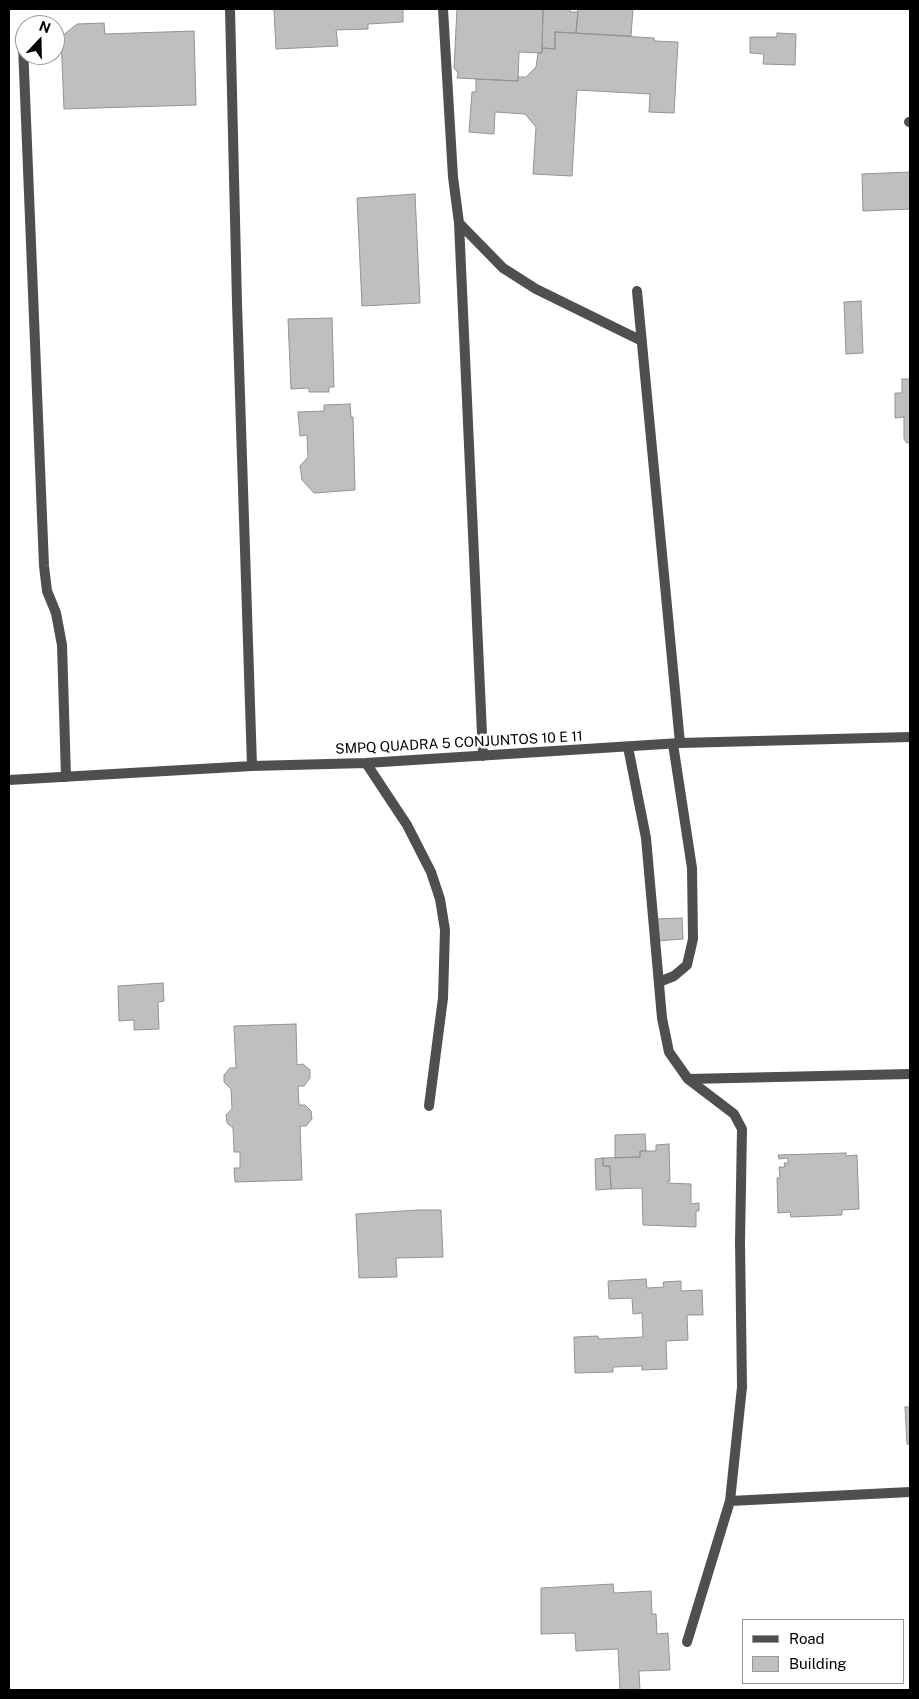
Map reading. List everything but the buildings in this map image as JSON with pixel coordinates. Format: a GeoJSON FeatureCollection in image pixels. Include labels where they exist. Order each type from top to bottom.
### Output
{"type":"FeatureCollection","features":[{"type":"Feature","properties":{"kind":"street"},"geometry":{"type":"LineString","coordinates":[[230,9],[237,303],[252,766]]}},
{"type":"Feature","properties":{"kind":"street"},"geometry":{"type":"LineString","coordinates":[[443,9],[453,177],[459,223],[483,756]]}},
{"type":"Feature","properties":{"kind":"street"},"geometry":{"type":"LineString","coordinates":[[24,65],[43,557],[47,591],[56,613],[62,645],[66,777]]}},
{"type":"Feature","properties":{"kind":"street"},"geometry":{"type":"LineString","coordinates":[[459,223],[503,268],[582,313],[642,341]]}},
{"type":"Feature","properties":{"kind":"street"},"geometry":{"type":"LineString","coordinates":[[637,291],[677,744],[692,868],[693,940],[687,965],[674,976],[659,982]]}},
{"type":"Feature","properties":{"kind":"street","name":"SMPQ QUADRA 5 CONJUNTOS 10 E 11"},"geometry":{"type":"LineString","coordinates":[[9,780],[252,766],[366,763],[677,744],[910,737]]}},
{"type":"Feature","properties":{"kind":"street"},"geometry":{"type":"LineString","coordinates":[[628,747],[646,838],[662,1018],[670,1052],[688,1079],[734,1114],[742,1129],[740,1242],[742,1387],[730,1501],[687,1642]]}},
{"type":"Feature","properties":{"kind":"street"},"geometry":{"type":"LineString","coordinates":[[366,763],[407,825],[431,872],[440,899],[445,930],[443,998],[430,1106]]}},
{"type":"Feature","properties":{"kind":"street"},"geometry":{"type":"LineString","coordinates":[[688,1079],[910,1074]]}},
{"type":"Feature","properties":{"kind":"street"},"geometry":{"type":"LineString","coordinates":[[730,1501],[910,1492]]}}]}
